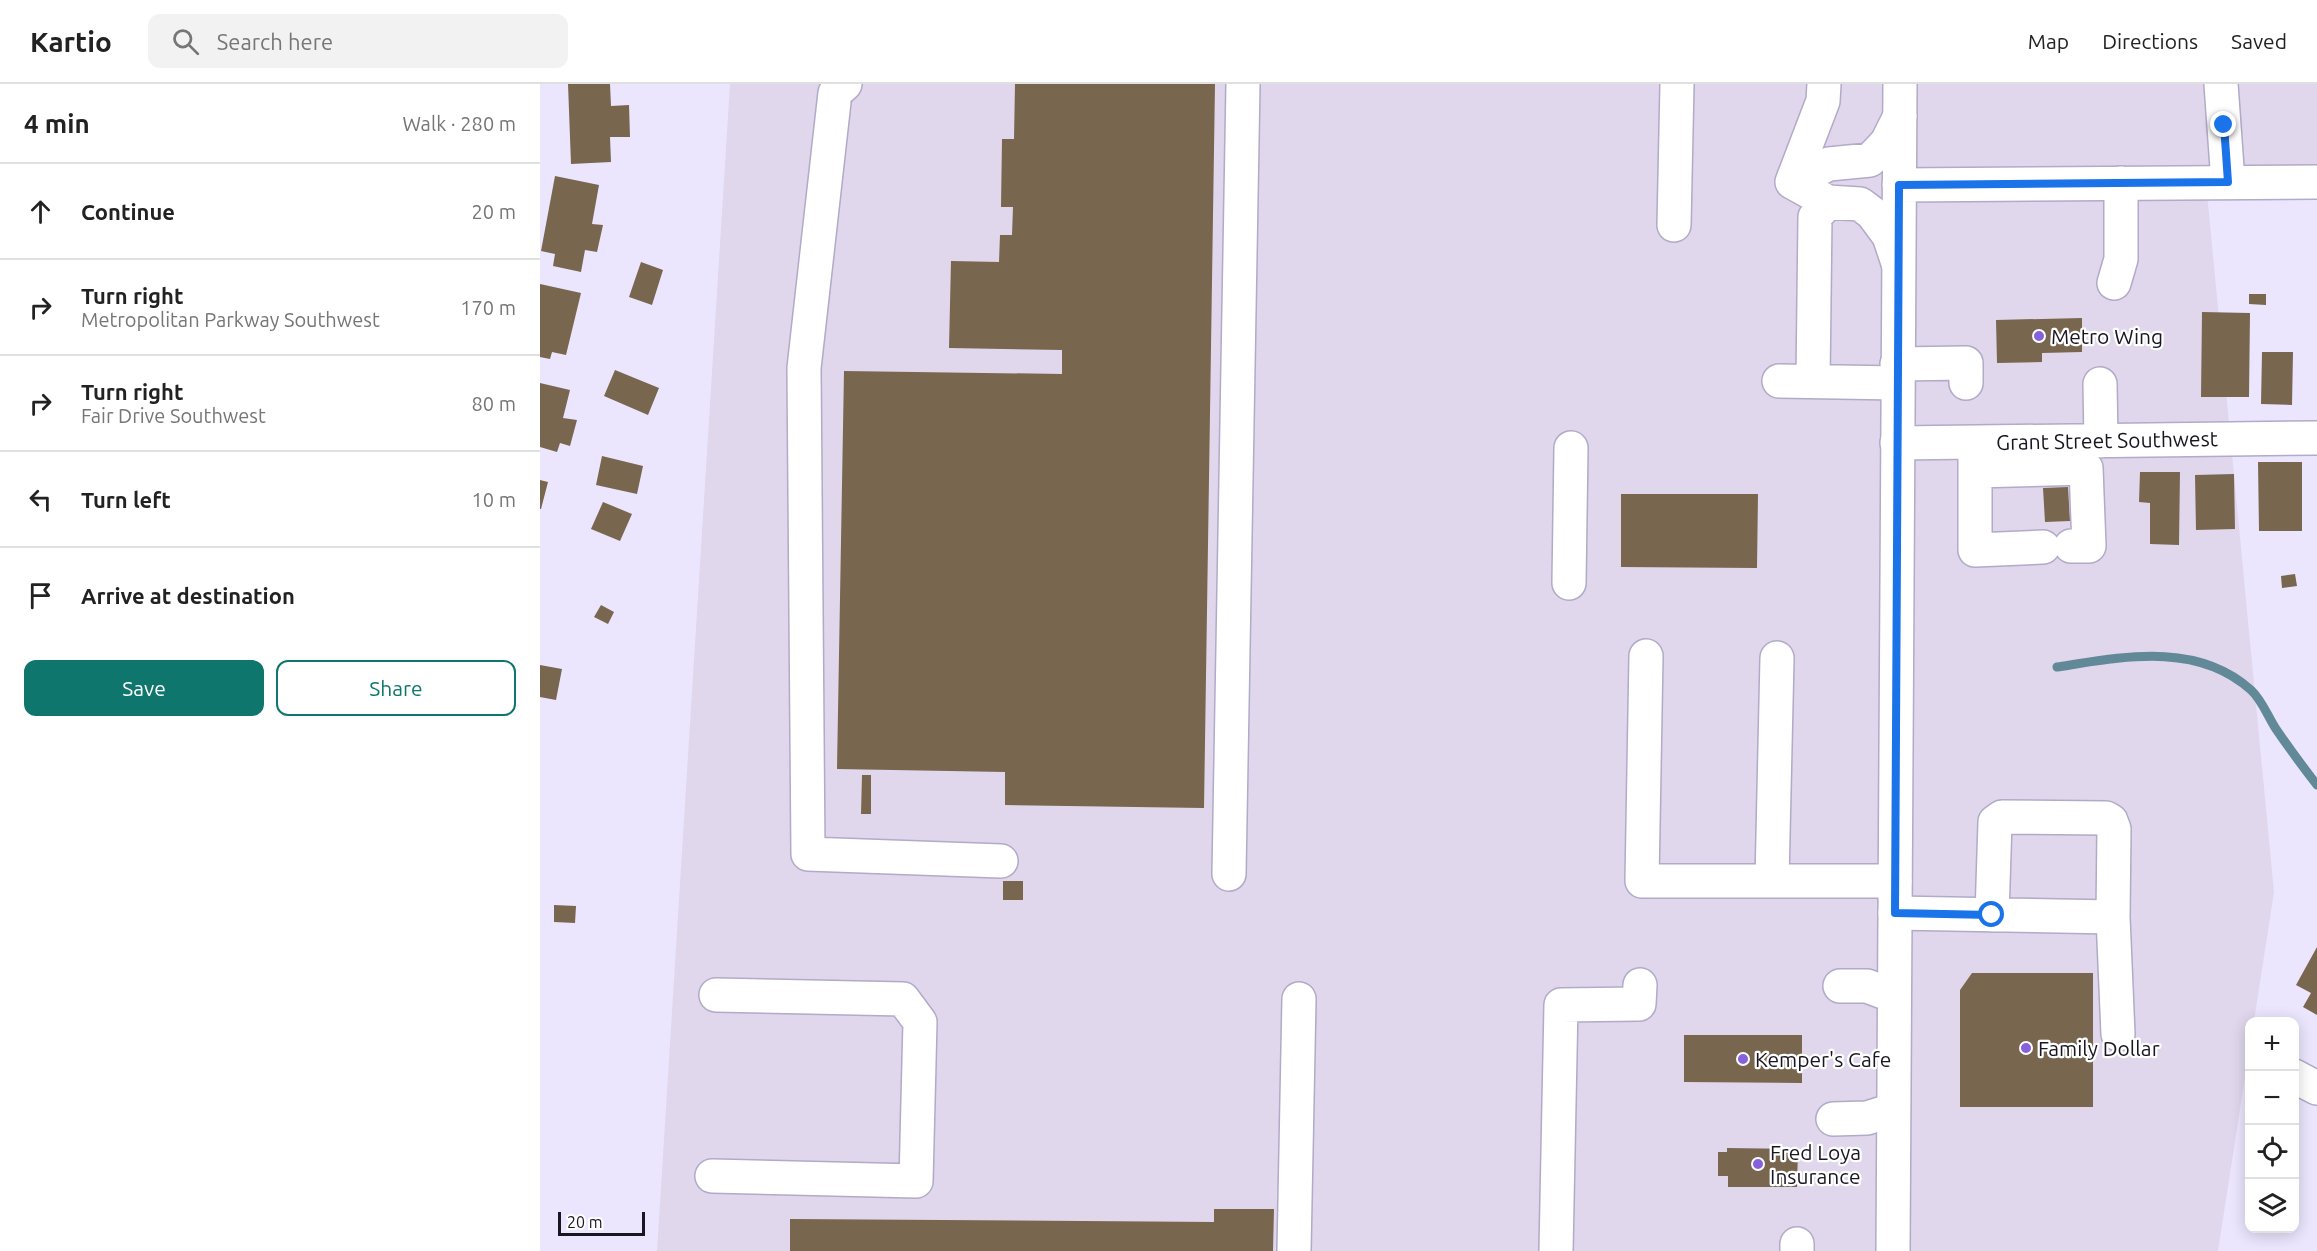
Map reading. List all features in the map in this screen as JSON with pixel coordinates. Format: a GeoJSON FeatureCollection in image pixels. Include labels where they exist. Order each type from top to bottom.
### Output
{"type":"FeatureCollection","features":[{"type":"Feature","properties":{"kind":"main road"},"geometry":{"type":"LineString","coordinates":[[845,84],[835,93],[804,368],[808,854],[1000,861]]}},
{"type":"Feature","properties":{"kind":"main road"},"geometry":{"type":"LineString","coordinates":[[1229,874],[1243,84]]}},
{"type":"Feature","properties":{"kind":"main road"},"geometry":{"type":"LineString","coordinates":[[1674,225],[1677,84]]}},
{"type":"Feature","properties":{"kind":"main road"},"geometry":{"type":"LineString","coordinates":[[1792,182],[1823,101],[1824,84]]}},
{"type":"Feature","properties":{"kind":"main road"},"geometry":{"type":"LineString","coordinates":[[2221,84],[2228,182]]}},
{"type":"Feature","properties":{"kind":"main road"},"geometry":{"type":"LineString","coordinates":[[1792,182],[1830,164],[1870,160],[1887,142],[1900,100]]}},
{"type":"Feature","properties":{"kind":"main road"},"geometry":{"type":"LineString","coordinates":[[1893,1251],[1900,100]]}},
{"type":"Feature","properties":{"kind":"main road"},"geometry":{"type":"LineString","coordinates":[[1792,182],[1828,202],[1860,204],[1872,213],[1889,236],[1898,262]]}},
{"type":"Feature","properties":{"kind":"main road"},"geometry":{"type":"LineString","coordinates":[[1899,185],[2317,182]]}},
{"type":"Feature","properties":{"kind":"main road"},"geometry":{"type":"LineString","coordinates":[[2114,283],[2121,259],[2121,183]]}},
{"type":"Feature","properties":{"kind":"main road"},"geometry":{"type":"LineString","coordinates":[[1813,381],[1815,217],[1828,202]]}},
{"type":"Feature","properties":{"kind":"main road"},"geometry":{"type":"LineString","coordinates":[[1779,381],[1813,381],[1898,373],[1966,373]]}},
{"type":"Feature","properties":{"kind":"main road"},"geometry":{"type":"LineString","coordinates":[[2100,384],[2101,441]]}},
{"type":"Feature","properties":{"kind":"main road","name":"Grant Street Southwest"},"geometry":{"type":"LineString","coordinates":[[1897,443],[1975,456],[2101,441],[2317,438]]}},
{"type":"Feature","properties":{"kind":"main road"},"geometry":{"type":"LineString","coordinates":[[1569,583],[1571,448]]}},
{"type":"Feature","properties":{"kind":"main road"},"geometry":{"type":"LineString","coordinates":[[1975,456],[2086,468],[2089,546],[1975,550],[1975,456]]}},
{"type":"Feature","properties":{"kind":"main road"},"geometry":{"type":"LineString","coordinates":[[1646,656],[1642,881],[1772,880],[1895,897],[1992,915],[2113,917]]}},
{"type":"Feature","properties":{"kind":"main road"},"geometry":{"type":"LineString","coordinates":[[1772,880],[1777,658]]}},
{"type":"Feature","properties":{"kind":"main road"},"geometry":{"type":"LineString","coordinates":[[1992,915],[1995,822],[2002,817],[2106,818],[2111,821],[2114,830],[2113,917],[2118,1034]]}},
{"type":"Feature","properties":{"kind":"main road"},"geometry":{"type":"LineString","coordinates":[[1556,1251],[1561,1005],[1639,1004],[1640,985]]}},
{"type":"Feature","properties":{"kind":"main road"},"geometry":{"type":"LineString","coordinates":[[1840,986],[1867,986],[1894,996]]}},
{"type":"Feature","properties":{"kind":"main road"},"geometry":{"type":"LineString","coordinates":[[712,1176],[916,1181],[918,1123],[920,1022],[903,999],[716,995]]}},
{"type":"Feature","properties":{"kind":"main road"},"geometry":{"type":"LineString","coordinates":[[1294,1251],[1299,999]]}},
{"type":"Feature","properties":{"kind":"main road"},"geometry":{"type":"LineString","coordinates":[[2299,1078],[2317,1088]]}},
{"type":"Feature","properties":{"kind":"main road"},"geometry":{"type":"LineString","coordinates":[[1833,1119],[1867,1118],[1893,1110]]}},
{"type":"Feature","properties":{"kind":"shaded area"},"geometry":{"type":"Polygon","coordinates":[[[730,84],[2317,84],[2317,184],[2207,193],[2274,892],[2255,1017],[2245,1017],[2245,1077],[2218,1251],[657,1251],[730,84]]]}},
{"type":"Feature","properties":{"kind":"building"},"geometry":{"type":"Polygon","coordinates":[[[568,84],[610,84],[611,106],[629,105],[630,137],[610,137],[611,162],[571,164],[568,84]]]}},
{"type":"Feature","properties":{"kind":"building"},"geometry":{"type":"Polygon","coordinates":[[[1015,84],[1215,84],[1204,808],[1005,805],[1005,772],[837,769],[844,371],[1062,374],[1062,350],[949,348],[951,261],[999,262],[1000,235],[1012,235],[1013,207],[1001,207],[1002,139],[1014,139],[1015,84]]]}},
{"type":"Feature","properties":{"kind":"building"},"geometry":{"type":"Polygon","coordinates":[[[555,176],[599,185],[592,224],[603,225],[597,252],[585,250],[581,272],[553,266],[555,254],[541,251],[555,176]]]}},
{"type":"Feature","properties":{"kind":"building"},"geometry":{"type":"Polygon","coordinates":[[[641,262],[663,270],[652,305],[629,297],[641,262]]]}},
{"type":"Feature","properties":{"kind":"building"},"geometry":{"type":"Polygon","coordinates":[[[540,284],[581,293],[566,355],[552,352],[550,359],[540,357],[540,284]]]}},
{"type":"Feature","properties":{"kind":"building"},"geometry":{"type":"Polygon","coordinates":[[[2249,294],[2266,294],[2266,305],[2249,304],[2249,294]]]}},
{"type":"Feature","properties":{"kind":"building"},"geometry":{"type":"Polygon","coordinates":[[[2202,312],[2250,313],[2249,397],[2201,397],[2202,312]]]}},
{"type":"Feature","properties":{"kind":"building","name":"Metro Wing"},"geometry":{"type":"Polygon","coordinates":[[[2082,318],[2082,352],[2042,353],[2042,362],[1997,363],[1996,320],[2082,318]]]}},
{"type":"Feature","properties":{"kind":"building"},"geometry":{"type":"Polygon","coordinates":[[[2262,352],[2293,352],[2292,405],[2261,404],[2262,352]]]}},
{"type":"Feature","properties":{"kind":"building"},"geometry":{"type":"Polygon","coordinates":[[[615,370],[659,388],[648,415],[604,396],[615,370]]]}},
{"type":"Feature","properties":{"kind":"building"},"geometry":{"type":"Polygon","coordinates":[[[540,383],[570,390],[563,418],[577,420],[570,446],[560,443],[557,452],[540,447],[540,383]]]}},
{"type":"Feature","properties":{"kind":"building"},"geometry":{"type":"Polygon","coordinates":[[[602,456],[643,466],[637,494],[596,485],[602,456]]]}},
{"type":"Feature","properties":{"kind":"building"},"geometry":{"type":"Polygon","coordinates":[[[2258,462],[2302,462],[2302,531],[2259,531],[2258,462]]]}},
{"type":"Feature","properties":{"kind":"building"},"geometry":{"type":"Polygon","coordinates":[[[2140,472],[2180,472],[2179,545],[2150,544],[2150,503],[2139,502],[2140,472]]]}},
{"type":"Feature","properties":{"kind":"building"},"geometry":{"type":"Polygon","coordinates":[[[2234,474],[2235,529],[2196,530],[2195,475],[2234,474]]]}},
{"type":"Feature","properties":{"kind":"building"},"geometry":{"type":"Polygon","coordinates":[[[540,480],[548,482],[541,509],[540,509],[540,480]]]}},
{"type":"Feature","properties":{"kind":"building"},"geometry":{"type":"Polygon","coordinates":[[[2068,487],[2070,521],[2045,522],[2043,488],[2068,487]]]}},
{"type":"Feature","properties":{"kind":"building"},"geometry":{"type":"Polygon","coordinates":[[[1621,494],[1758,494],[1757,568],[1621,567],[1621,494]]]}},
{"type":"Feature","properties":{"kind":"building"},"geometry":{"type":"Polygon","coordinates":[[[603,502],[632,514],[620,541],[591,529],[603,502]]]}},
{"type":"Feature","properties":{"kind":"building"},"geometry":{"type":"Polygon","coordinates":[[[2295,574],[2297,586],[2282,588],[2281,576],[2295,574]]]}},
{"type":"Feature","properties":{"kind":"building"},"geometry":{"type":"Polygon","coordinates":[[[601,605],[614,612],[608,624],[594,617],[601,605]]]}},
{"type":"Feature","properties":{"kind":"building"},"geometry":{"type":"Polygon","coordinates":[[[540,665],[562,669],[556,700],[540,697],[540,665]]]}},
{"type":"Feature","properties":{"kind":"building"},"geometry":{"type":"Polygon","coordinates":[[[862,775],[871,775],[871,814],[861,814],[862,775]]]}},
{"type":"Feature","properties":{"kind":"building"},"geometry":{"type":"Polygon","coordinates":[[[1003,881],[1023,881],[1023,900],[1003,900],[1003,881]]]}},
{"type":"Feature","properties":{"kind":"building"},"geometry":{"type":"Polygon","coordinates":[[[554,905],[576,906],[575,923],[554,922],[554,905]]]}},
{"type":"Feature","properties":{"kind":"building"},"geometry":{"type":"Polygon","coordinates":[[[2317,947],[2317,1015],[2303,1007],[2311,993],[2296,985],[2317,947]]]}},
{"type":"Feature","properties":{"kind":"building","name":"Family Dollar"},"geometry":{"type":"Polygon","coordinates":[[[1972,973],[2093,973],[2093,1107],[1960,1107],[1960,990],[1972,973]]]}},
{"type":"Feature","properties":{"kind":"building","name":"Kemper's Cafe"},"geometry":{"type":"Polygon","coordinates":[[[1684,1035],[1802,1035],[1802,1083],[1684,1082],[1684,1035]]]}},
{"type":"Feature","properties":{"kind":"building","name":"Fred Loya Insurance"},"geometry":{"type":"Polygon","coordinates":[[[1727,1148],[1798,1149],[1797,1187],[1728,1187],[1728,1176],[1718,1176],[1718,1152],[1727,1152],[1727,1148]]]}},
{"type":"Feature","properties":{"kind":"building"},"geometry":{"type":"Polygon","coordinates":[[[1214,1209],[1274,1209],[1273,1251],[790,1251],[790,1219],[1214,1222],[1214,1209]]]}},
{"type":"Feature","properties":{"kind":"waterway"},"geometry":{"type":"LineString","coordinates":[[2057,667],[2107,659],[2158,656],[2207,664],[2230,675],[2255,694],[2276,729],[2317,785]]}},
{"type":"Feature","properties":{"kind":"place","name":"Metro Wing"},"geometry":{"type":"Point","coordinates":[2039,336]}},
{"type":"Feature","properties":{"kind":"place","name":"Family Dollar"},"geometry":{"type":"Point","coordinates":[2026,1048]}},
{"type":"Feature","properties":{"kind":"place","name":"Kemper's Cafe"},"geometry":{"type":"Point","coordinates":[1743,1059]}},
{"type":"Feature","properties":{"kind":"place","name":"Fred Loya Insurance"},"geometry":{"type":"Point","coordinates":[1758,1164]}},
{"type":"Feature","properties":{"kind":"route"},"geometry":{"type":"LineString","coordinates":[[1992,915],[1895,913],[1899,185],[2228,182],[2224,125]]}}]}
